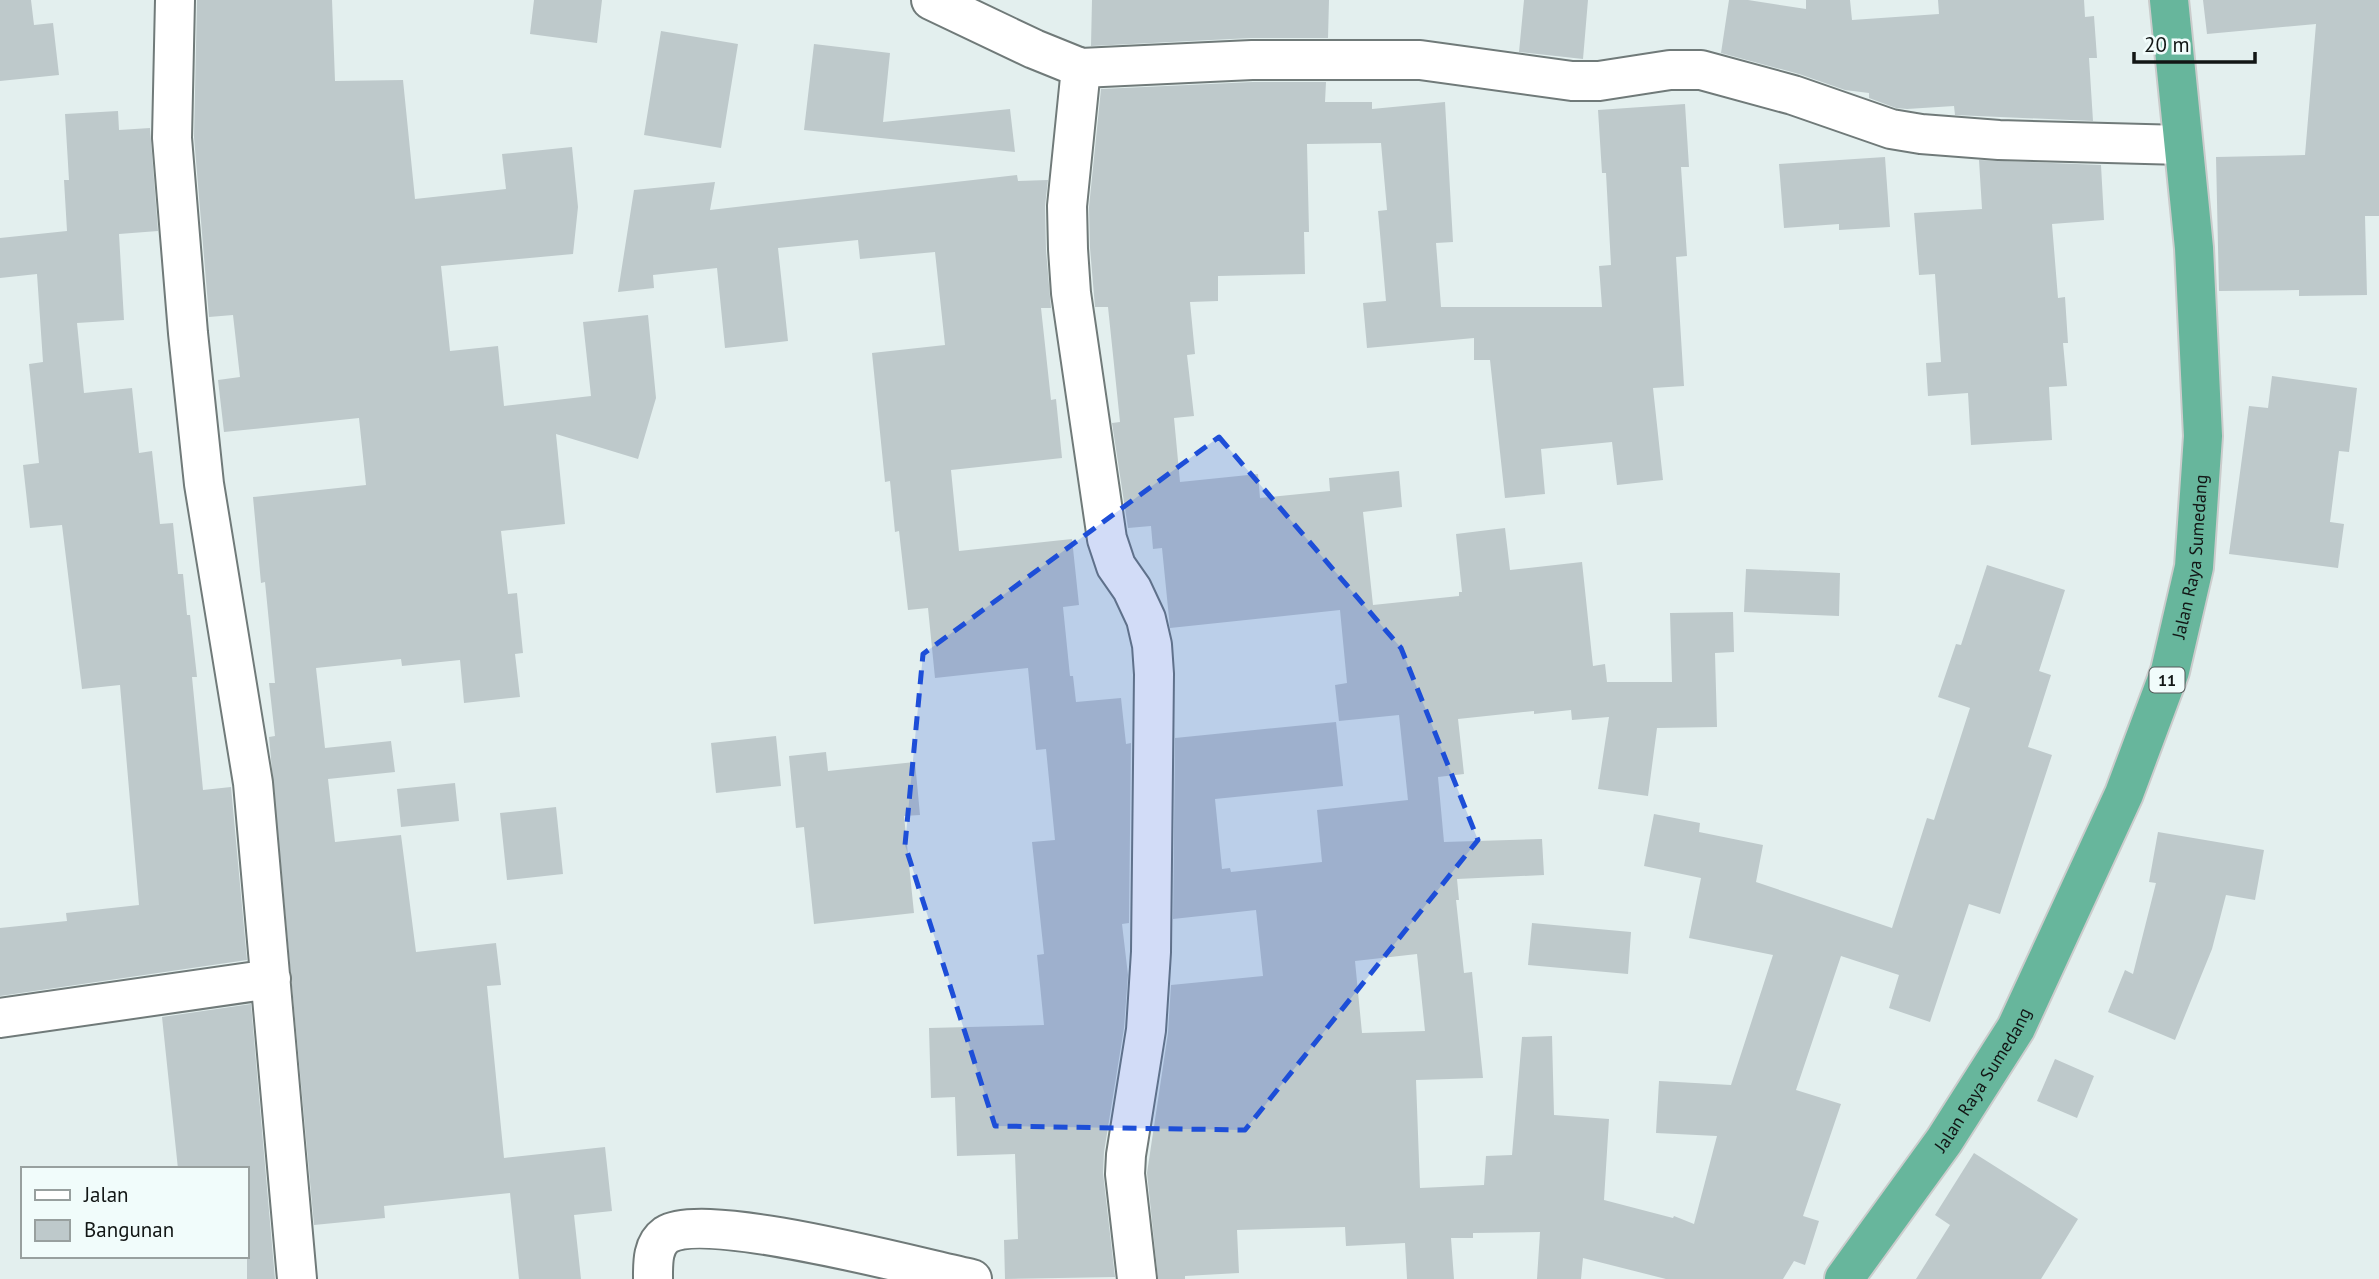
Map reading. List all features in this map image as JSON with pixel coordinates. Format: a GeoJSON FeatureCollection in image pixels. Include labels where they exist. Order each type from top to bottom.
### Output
{"type":"FeatureCollection","features":[{"type":"Feature","properties":{"kind":"highway","name":"Jalan Raya Sumedang"},"geometry":{"type":"LineString","coordinates":[[1844,1279],[1944,1141],[2016,1028],[2124,794],[2170,671],[2194,567],[2203,436],[2194,248],[2169,0]]}},
{"type":"Feature","properties":{"kind":"street"},"geometry":{"type":"LineString","coordinates":[[175,0],[172,138],[188,333],[204,484],[253,783],[297,1279]]}},
{"type":"Feature","properties":{"kind":"street"},"geometry":{"type":"LineString","coordinates":[[931,0],[1034,50],[1081,68],[1251,60],[1420,60],[1572,81],[1599,81],[1670,70],[1702,70],[1793,95],[1891,129],[1921,134],[1977,139],[2183,145]]}},
{"type":"Feature","properties":{"kind":"street"},"geometry":{"type":"LineString","coordinates":[[1081,68],[1067,206],[1071,293],[1107,538],[1116,566],[1132,589],[1146,620],[1152,645],[1154,674],[1151,951],[1146,1030],[1125,1174],[1137,1279]]}},
{"type":"Feature","properties":{"kind":"street"},"geometry":{"type":"LineString","coordinates":[[0,1018],[271,979]]}},
{"type":"Feature","properties":{"kind":"street"},"geometry":{"type":"LineString","coordinates":[[653,1279],[655,1249],[666,1235],[681,1230],[741,1230],[972,1279]]}},
{"type":"Feature","properties":{"kind":"highlighted area"},"geometry":{"type":"Polygon","coordinates":[[[1219,437],[1401,648],[1478,840],[1245,1130],[995,1126],[905,845],[923,654],[1219,437]]]}},
{"type":"Feature","properties":{"kind":"building"},"geometry":{"type":"Polygon","coordinates":[[[0,0],[31,0],[34,25],[53,23],[59,75],[0,81],[0,0]]]}},
{"type":"Feature","properties":{"kind":"building"},"geometry":{"type":"Polygon","coordinates":[[[197,0],[332,0],[335,81],[403,80],[415,199],[506,189],[502,154],[572,147],[578,207],[573,254],[441,266],[450,351],[498,346],[504,406],[591,396],[583,322],[648,315],[656,398],[638,459],[556,434],[565,524],[501,531],[508,594],[517,593],[523,653],[515,654],[520,697],[464,703],[460,660],[402,666],[401,659],[316,668],[325,748],[391,741],[395,772],[328,779],[335,842],[401,835],[416,952],[496,943],[501,985],[487,986],[504,1158],[605,1147],[612,1211],[574,1215],[581,1279],[519,1279],[510,1193],[384,1206],[385,1218],[314,1225],[269,737],[275,736],[269,683],[275,683],[265,582],[261,583],[253,497],[366,485],[359,418],[224,432],[218,380],[240,377],[233,315],[209,317],[194,137],[197,0]]]}},
{"type":"Feature","properties":{"kind":"building"},"geometry":{"type":"Polygon","coordinates":[[[534,0],[602,0],[597,43],[530,34],[534,0]]]}},
{"type":"Feature","properties":{"kind":"building"},"geometry":{"type":"Polygon","coordinates":[[[1092,0],[1329,0],[1328,38],[1251,38],[1091,46],[1092,0]]]}},
{"type":"Feature","properties":{"kind":"building"},"geometry":{"type":"Polygon","coordinates":[[[1524,0],[1588,0],[1583,59],[1519,52],[1524,0]]]}},
{"type":"Feature","properties":{"kind":"building"},"geometry":{"type":"Polygon","coordinates":[[[1729,0],[1748,0],[1806,9],[1806,0],[1850,0],[1852,20],[1939,14],[1938,0],[2084,0],[2085,17],[2094,16],[2097,58],[2089,58],[2093,121],[1955,115],[1954,106],[1896,108],[1869,98],[1869,93],[1845,90],[1799,74],[1721,53],[1729,0]]]}},
{"type":"Feature","properties":{"kind":"building"},"geometry":{"type":"Polygon","coordinates":[[[2203,0],[2379,0],[2379,216],[2365,216],[2367,295],[2299,296],[2299,290],[2219,291],[2216,157],[2305,155],[2316,24],[2207,34],[2203,0]]]}},
{"type":"Feature","properties":{"kind":"building"},"geometry":{"type":"Polygon","coordinates":[[[661,31],[738,44],[721,148],[644,135],[661,31]]]}},
{"type":"Feature","properties":{"kind":"building"},"geometry":{"type":"Polygon","coordinates":[[[814,44],[890,53],[883,122],[1010,109],[1015,152],[804,130],[814,44]]]}},
{"type":"Feature","properties":{"kind":"building"},"geometry":{"type":"Polygon","coordinates":[[[1253,82],[1326,82],[1325,102],[1372,102],[1372,109],[1445,102],[1453,242],[1436,243],[1441,307],[1602,307],[1599,266],[1611,265],[1606,173],[1602,173],[1598,110],[1685,104],[1689,167],[1681,167],[1687,256],[1676,257],[1684,386],[1653,388],[1663,480],[1617,485],[1612,442],[1541,449],[1545,494],[1505,498],[1490,360],[1474,360],[1474,338],[1367,348],[1363,303],[1386,301],[1378,211],[1387,210],[1381,143],[1307,144],[1309,232],[1304,232],[1305,274],[1218,276],[1218,301],[1190,302],[1195,354],[1187,355],[1194,416],[1174,418],[1180,482],[1258,474],[1260,498],[1330,491],[1329,478],[1399,471],[1402,507],[1363,512],[1373,605],[1459,596],[1459,592],[1462,592],[1456,534],[1505,528],[1510,570],[1582,562],[1593,666],[1605,664],[1607,682],[1672,682],[1670,613],[1733,612],[1734,652],[1715,653],[1717,727],[1657,728],[1648,796],[1598,789],[1609,717],[1572,720],[1571,710],[1458,719],[1464,774],[1438,777],[1444,842],[1542,839],[1544,875],[1457,879],[1459,900],[1456,900],[1464,973],[1472,972],[1483,1078],[1416,1080],[1420,1188],[1484,1185],[1486,1156],[1512,1155],[1522,1037],[1552,1036],[1554,1115],[1609,1119],[1604,1200],[1673,1218],[1674,1216],[1694,1224],[1717,1136],[1656,1133],[1659,1081],[1731,1085],[1773,955],[1689,938],[1701,878],[1644,866],[1654,814],[1700,823],[1699,832],[1763,845],[1756,882],[1892,928],[1927,818],[1934,820],[1970,708],[1938,697],[1956,644],[1961,645],[1987,565],[2065,590],[2039,671],[2051,675],[2028,747],[2052,755],[2000,914],[1969,904],[1930,1022],[1889,1008],[1899,975],[1841,956],[1796,1090],[1841,1104],[1803,1216],[1819,1221],[1805,1265],[1794,1261],[1783,1279],[1666,1279],[1583,1258],[1581,1279],[1537,1279],[1540,1232],[1473,1233],[1473,1238],[1451,1238],[1454,1279],[1407,1279],[1405,1243],[1346,1246],[1345,1227],[1237,1230],[1239,1273],[1158,1279],[1147,1173],[1168,1033],[1171,985],[1263,976],[1256,910],[1173,919],[1175,738],[1336,722],[1343,786],[1215,799],[1222,869],[1230,868],[1231,872],[1322,862],[1317,810],[1408,800],[1399,715],[1339,721],[1335,685],[1347,683],[1340,610],[1170,628],[1162,548],[1153,549],[1151,526],[1128,528],[1112,423],[1120,422],[1108,307],[1095,307],[1089,207],[1101,89],[1253,82]],[[1417,954],[1355,961],[1362,1033],[1425,1031],[1417,954]]]}},
{"type":"Feature","properties":{"kind":"building"},"geometry":{"type":"Polygon","coordinates":[[[118,111],[119,130],[150,128],[158,231],[119,234],[124,320],[77,323],[84,393],[132,388],[139,453],[152,451],[160,524],[173,523],[178,574],[183,574],[197,677],[192,677],[203,790],[231,787],[247,960],[0,996],[0,928],[67,921],[66,913],[139,905],[120,685],[82,689],[62,525],[30,528],[23,465],[39,463],[29,364],[43,362],[37,274],[0,278],[0,238],[67,231],[64,180],[69,180],[65,114],[118,111]]]}},
{"type":"Feature","properties":{"kind":"building"},"geometry":{"type":"Polygon","coordinates":[[[1885,157],[1890,227],[1839,230],[1839,224],[1784,228],[1779,164],[1885,157]]]}},
{"type":"Feature","properties":{"kind":"building"},"geometry":{"type":"Polygon","coordinates":[[[1979,160],[2101,165],[2104,220],[2052,224],[2058,298],[2065,297],[2068,343],[2063,343],[2067,386],[2049,387],[2052,440],[1971,445],[1968,393],[1928,396],[1926,363],[1941,362],[1935,274],[1919,275],[1914,213],[1982,209],[1979,160]]]}},
{"type":"Feature","properties":{"kind":"building"},"geometry":{"type":"Polygon","coordinates":[[[1017,175],[1018,181],[1048,180],[1045,206],[1046,250],[1051,308],[1041,308],[1051,400],[1056,399],[1062,458],[951,470],[959,551],[1072,539],[1079,605],[1063,607],[1070,676],[1073,676],[1076,702],[1121,698],[1126,744],[1131,743],[1129,923],[1122,924],[1128,975],[1124,1028],[1103,1173],[1115,1277],[1005,1279],[1004,1240],[1018,1239],[1015,1154],[957,1156],[955,1097],[931,1098],[929,1028],[1044,1025],[1037,955],[1044,954],[1032,842],[1055,840],[1046,749],[1036,750],[1028,668],[935,678],[928,608],[908,610],[899,531],[895,532],[890,481],[885,482],[872,353],[945,345],[935,252],[860,259],[858,240],[778,248],[788,341],[725,348],[717,268],[653,275],[654,288],[618,292],[634,190],[715,182],[710,210],[1017,175]]]}},
{"type":"Feature","properties":{"kind":"building"},"geometry":{"type":"Polygon","coordinates":[[[2272,376],[2357,388],[2349,452],[2339,451],[2330,522],[2344,524],[2338,568],[2229,554],[2249,406],[2268,408],[2272,376]]]}},
{"type":"Feature","properties":{"kind":"building"},"geometry":{"type":"Polygon","coordinates":[[[1746,569],[1840,573],[1839,616],[1744,612],[1746,569]]]}},
{"type":"Feature","properties":{"kind":"building"},"geometry":{"type":"Polygon","coordinates":[[[776,736],[781,786],[716,793],[711,743],[776,736]]]}},
{"type":"Feature","properties":{"kind":"building"},"geometry":{"type":"Polygon","coordinates":[[[826,752],[828,771],[915,762],[920,815],[904,816],[914,913],[814,924],[804,827],[796,828],[789,756],[826,752]]]}},
{"type":"Feature","properties":{"kind":"building"},"geometry":{"type":"Polygon","coordinates":[[[455,783],[459,821],[401,827],[397,789],[455,783]]]}},
{"type":"Feature","properties":{"kind":"building"},"geometry":{"type":"Polygon","coordinates":[[[556,807],[563,874],[507,880],[500,813],[556,807]]]}},
{"type":"Feature","properties":{"kind":"building"},"geometry":{"type":"Polygon","coordinates":[[[2158,832],[2264,850],[2255,900],[2226,895],[2212,949],[2175,1040],[2108,1012],[2125,970],[2133,974],[2156,883],[2149,882],[2158,832]]]}},
{"type":"Feature","properties":{"kind":"building"},"geometry":{"type":"Polygon","coordinates":[[[1532,923],[1631,932],[1628,974],[1528,965],[1532,923]]]}},
{"type":"Feature","properties":{"kind":"building"},"geometry":{"type":"Polygon","coordinates":[[[251,1004],[275,1279],[247,1279],[248,1167],[178,1167],[162,1017],[251,1004]]]}},
{"type":"Feature","properties":{"kind":"building"},"geometry":{"type":"Polygon","coordinates":[[[2055,1059],[2094,1076],[2077,1118],[2037,1101],[2055,1059]]]}},
{"type":"Feature","properties":{"kind":"building"},"geometry":{"type":"Polygon","coordinates":[[[1974,1153],[2078,1219],[2041,1279],[1916,1279],[1950,1225],[1935,1215],[1974,1153]]]}}]}
